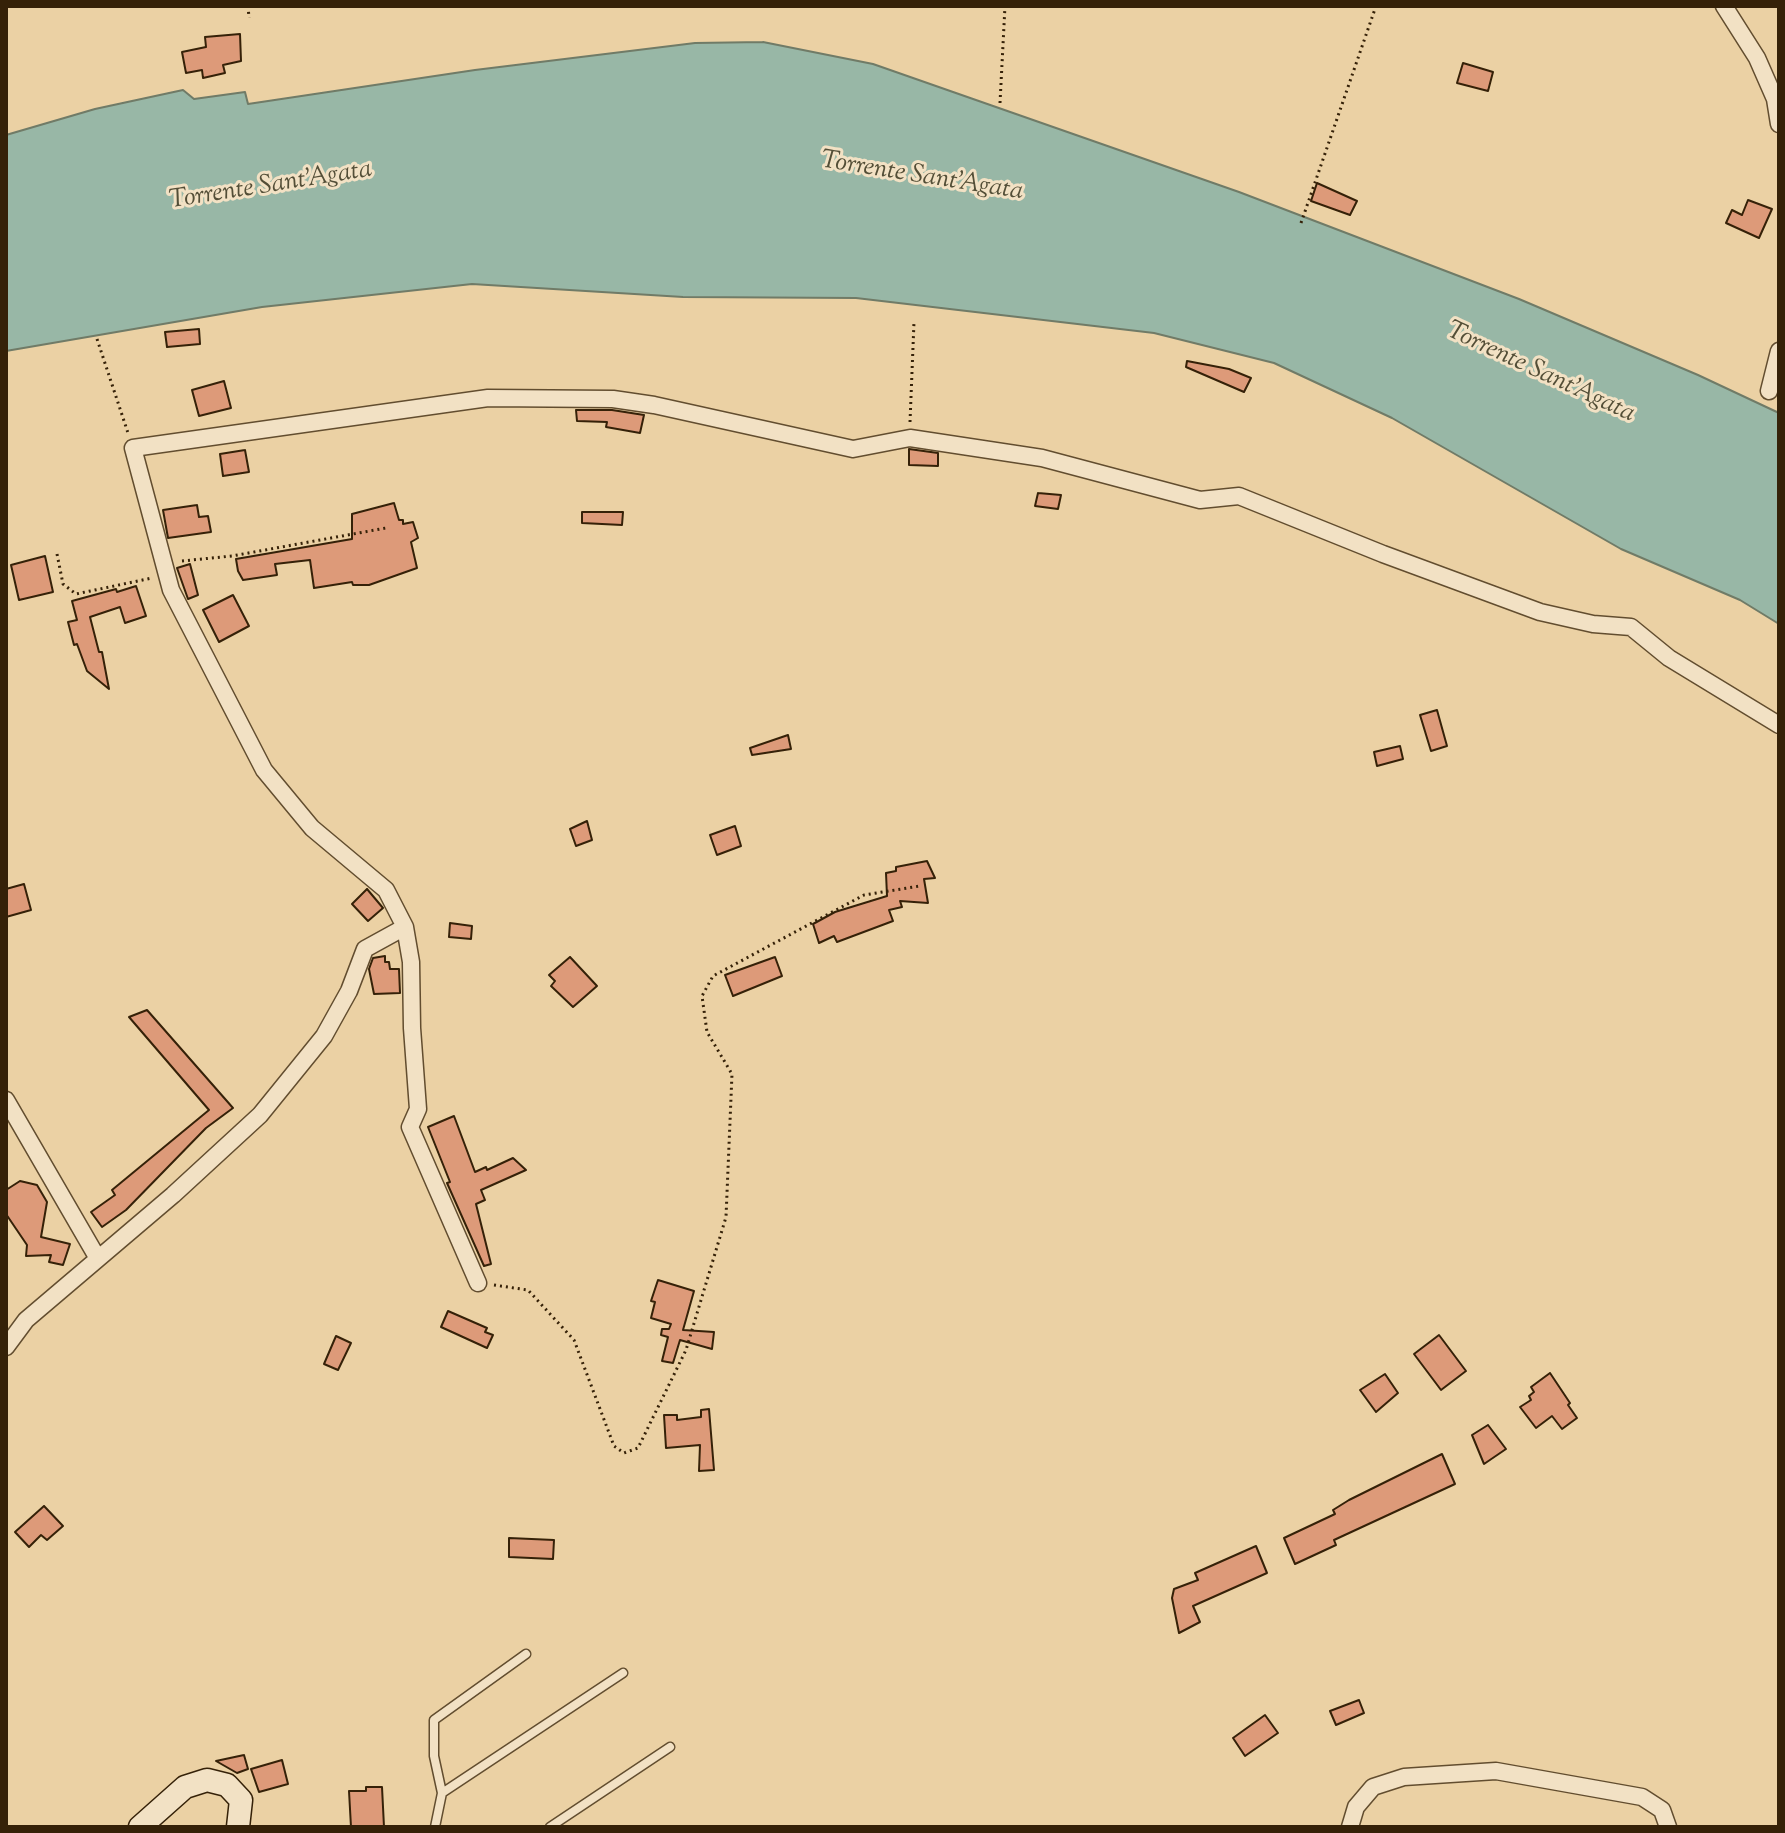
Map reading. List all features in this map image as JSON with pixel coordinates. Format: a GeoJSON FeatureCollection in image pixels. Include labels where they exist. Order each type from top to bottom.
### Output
{"type":"FeatureCollection","features":[{"type":"Feature","properties":{"kind":"street"},"geometry":{"type":"LineString","coordinates":[[1724,6],[1757,58],[1775,99],[1779,124]]}},
{"type":"Feature","properties":{"kind":"street"},"geometry":{"type":"LineString","coordinates":[[1769,391],[1779,351]]}},
{"type":"Feature","properties":{"kind":"street"},"geometry":{"type":"LineString","coordinates":[[478,1283],[410,1127],[418,1109],[411,962],[405,927],[386,890],[312,828],[264,770],[183,615],[164,570],[133,448],[488,398],[613,399],[654,405],[853,449],[910,438],[1042,458],[1200,500],[1239,496],[1540,612],[1593,624],[1631,627],[1669,658],[1779,725]]}},
{"type":"Feature","properties":{"kind":"street"},"geometry":{"type":"LineString","coordinates":[[6,1347],[26,1320],[173,1195],[260,1115],[324,1036],[349,991],[365,949],[405,927]]}},
{"type":"Feature","properties":{"kind":"street"},"geometry":{"type":"LineString","coordinates":[[6,1100],[97,1257]]}},
{"type":"Feature","properties":{"kind":"street"},"geometry":{"type":"LineString","coordinates":[[1350,1827],[1356,1807],[1373,1787],[1404,1777],[1496,1771],[1642,1797],[1662,1810],[1668,1827]]}},
{"type":"Feature","properties":{"kind":"street"},"geometry":{"type":"LineString","coordinates":[[140,1827],[185,1787],[207,1780],[227,1785],[241,1800],[238,1827]]}},
{"type":"Feature","properties":{"kind":"lane"},"geometry":{"type":"LineString","coordinates":[[435,1827],[442,1793],[434,1756],[434,1720],[526,1654]]}},
{"type":"Feature","properties":{"kind":"lane"},"geometry":{"type":"LineString","coordinates":[[442,1793],[623,1673]]}},
{"type":"Feature","properties":{"kind":"lane"},"geometry":{"type":"LineString","coordinates":[[550,1827],[670,1747]]}},
{"type":"Feature","properties":{"kind":"path"},"geometry":{"type":"LineString","coordinates":[[248,6],[249,18]]}},
{"type":"Feature","properties":{"kind":"path"},"geometry":{"type":"LineString","coordinates":[[1000,103],[1005,6]]}},
{"type":"Feature","properties":{"kind":"path"},"geometry":{"type":"LineString","coordinates":[[1301,223],[1376,6]]}},
{"type":"Feature","properties":{"kind":"path"},"geometry":{"type":"LineString","coordinates":[[910,438],[914,322]]}},
{"type":"Feature","properties":{"kind":"path"},"geometry":{"type":"LineString","coordinates":[[97,339],[133,448]]}},
{"type":"Feature","properties":{"kind":"path"},"geometry":{"type":"LineString","coordinates":[[57,554],[63,584],[76,594],[164,570],[386,528]]}},
{"type":"Feature","properties":{"kind":"path"},"geometry":{"type":"LineString","coordinates":[[478,1283],[528,1290],[574,1340],[614,1446],[624,1453],[638,1448],[686,1350],[726,1217],[732,1074],[707,1032],[702,996],[713,976],[864,895],[920,886]]}},
{"type":"Feature","properties":{"kind":"water","name":"Torrente Sant'Agata"},"geometry":{"type":"Polygon","coordinates":[[[763,42],[873,64],[1239,192],[1519,299],[1779,413],[1779,624],[1740,600],[1621,549],[1392,418],[1274,363],[1154,333],[856,298],[683,297],[472,284],[262,307],[6,351],[6,135],[95,109],[183,90],[194,99],[245,92],[248,104],[475,70],[695,43],[763,42]]]}},
{"type":"Feature","properties":{"kind":"building"},"geometry":{"type":"Polygon","coordinates":[[[240,34],[241,61],[223,65],[225,73],[203,78],[202,70],[186,73],[182,52],[206,47],[205,37],[240,34]]]}},
{"type":"Feature","properties":{"kind":"building"},"geometry":{"type":"Polygon","coordinates":[[[1463,63],[1493,72],[1488,91],[1457,83],[1463,63]]]}},
{"type":"Feature","properties":{"kind":"building"},"geometry":{"type":"Polygon","coordinates":[[[1317,183],[1357,201],[1350,215],[1311,201],[1317,183]]]}},
{"type":"Feature","properties":{"kind":"building"},"geometry":{"type":"Polygon","coordinates":[[[1748,200],[1772,209],[1759,238],[1726,223],[1732,210],[1742,215],[1748,200]]]}},
{"type":"Feature","properties":{"kind":"building"},"geometry":{"type":"Polygon","coordinates":[[[199,329],[200,344],[167,347],[165,332],[199,329]]]}},
{"type":"Feature","properties":{"kind":"building"},"geometry":{"type":"Polygon","coordinates":[[[1187,361],[1229,369],[1251,378],[1244,392],[1186,367],[1187,361]]]}},
{"type":"Feature","properties":{"kind":"building"},"geometry":{"type":"Polygon","coordinates":[[[224,381],[231,408],[199,416],[192,390],[224,381]]]}},
{"type":"Feature","properties":{"kind":"building"},"geometry":{"type":"Polygon","coordinates":[[[576,410],[612,410],[644,415],[640,433],[606,427],[607,422],[577,421],[576,410]]]}},
{"type":"Feature","properties":{"kind":"building"},"geometry":{"type":"Polygon","coordinates":[[[909,449],[938,453],[938,466],[909,465],[909,449]]]}},
{"type":"Feature","properties":{"kind":"building"},"geometry":{"type":"Polygon","coordinates":[[[245,450],[249,472],[223,476],[220,454],[245,450]]]}},
{"type":"Feature","properties":{"kind":"building"},"geometry":{"type":"Polygon","coordinates":[[[1038,493],[1061,495],[1058,509],[1035,506],[1038,493]]]}},
{"type":"Feature","properties":{"kind":"building"},"geometry":{"type":"Polygon","coordinates":[[[394,503],[403,524],[413,522],[418,538],[411,542],[417,568],[369,585],[353,585],[352,582],[314,588],[310,560],[275,564],[277,575],[243,580],[238,571],[236,559],[352,539],[352,514],[394,503]]]}},
{"type":"Feature","properties":{"kind":"building"},"geometry":{"type":"Polygon","coordinates":[[[197,505],[199,517],[208,516],[211,532],[168,538],[163,510],[197,505]]]}},
{"type":"Feature","properties":{"kind":"building"},"geometry":{"type":"Polygon","coordinates":[[[582,512],[623,512],[622,525],[582,523],[582,512]]]}},
{"type":"Feature","properties":{"kind":"building"},"geometry":{"type":"Polygon","coordinates":[[[45,556],[53,592],[19,600],[11,565],[45,556]]]}},
{"type":"Feature","properties":{"kind":"building"},"geometry":{"type":"Polygon","coordinates":[[[190,564],[198,595],[188,599],[177,568],[190,564]]]}},
{"type":"Feature","properties":{"kind":"building"},"geometry":{"type":"Polygon","coordinates":[[[136,586],[146,616],[125,623],[120,607],[90,617],[99,652],[102,652],[109,689],[87,671],[77,644],[74,645],[68,622],[77,620],[72,601],[136,586]]]}},
{"type":"Feature","properties":{"kind":"building"},"geometry":{"type":"Polygon","coordinates":[[[233,595],[249,626],[219,642],[203,610],[233,595]]]}},
{"type":"Feature","properties":{"kind":"building"},"geometry":{"type":"Polygon","coordinates":[[[1437,710],[1447,746],[1431,751],[1420,715],[1437,710]]]}},
{"type":"Feature","properties":{"kind":"building"},"geometry":{"type":"Polygon","coordinates":[[[788,735],[791,749],[752,755],[750,748],[788,735]]]}},
{"type":"Feature","properties":{"kind":"building"},"geometry":{"type":"Polygon","coordinates":[[[1400,746],[1403,759],[1377,766],[1374,752],[1400,746]]]}},
{"type":"Feature","properties":{"kind":"building"},"geometry":{"type":"Polygon","coordinates":[[[587,821],[592,840],[576,846],[570,829],[587,821]]]}},
{"type":"Feature","properties":{"kind":"building"},"geometry":{"type":"Polygon","coordinates":[[[735,826],[741,846],[717,855],[710,835],[735,826]]]}},
{"type":"Feature","properties":{"kind":"building"},"geometry":{"type":"Polygon","coordinates":[[[927,861],[935,878],[924,879],[928,903],[900,901],[902,907],[889,910],[893,921],[837,942],[834,936],[819,943],[813,924],[835,912],[887,896],[886,873],[896,871],[896,867],[927,861]]]}},
{"type":"Feature","properties":{"kind":"building"},"geometry":{"type":"Polygon","coordinates":[[[24,884],[31,910],[6,917],[6,889],[24,884]]]}},
{"type":"Feature","properties":{"kind":"building"},"geometry":{"type":"Polygon","coordinates":[[[367,889],[383,908],[368,921],[352,904],[367,889]]]}},
{"type":"Feature","properties":{"kind":"building"},"geometry":{"type":"Polygon","coordinates":[[[450,923],[472,926],[471,939],[449,937],[450,923]]]}},
{"type":"Feature","properties":{"kind":"building"},"geometry":{"type":"Polygon","coordinates":[[[385,956],[390,969],[399,969],[400,993],[374,994],[369,969],[373,958],[385,956]]]}},
{"type":"Feature","properties":{"kind":"building"},"geometry":{"type":"Polygon","coordinates":[[[570,957],[597,986],[573,1007],[551,986],[555,981],[549,975],[570,957]]]}},
{"type":"Feature","properties":{"kind":"building"},"geometry":{"type":"Polygon","coordinates":[[[775,957],[782,976],[733,996],[725,975],[775,957]]]}},
{"type":"Feature","properties":{"kind":"building"},"geometry":{"type":"Polygon","coordinates":[[[147,1010],[233,1108],[206,1128],[126,1210],[102,1227],[91,1212],[115,1195],[112,1190],[209,1110],[129,1017],[147,1010]]]}},
{"type":"Feature","properties":{"kind":"building"},"geometry":{"type":"Polygon","coordinates":[[[454,1116],[475,1172],[513,1158],[526,1170],[481,1190],[485,1200],[476,1204],[491,1264],[484,1266],[447,1183],[450,1182],[428,1127],[454,1116]]]}},
{"type":"Feature","properties":{"kind":"building"},"geometry":{"type":"Polygon","coordinates":[[[20,1181],[37,1185],[47,1202],[41,1237],[70,1244],[63,1265],[49,1262],[51,1255],[26,1256],[27,1245],[6,1214],[6,1190],[20,1181]]]}},
{"type":"Feature","properties":{"kind":"building"},"geometry":{"type":"Polygon","coordinates":[[[658,1280],[694,1291],[683,1330],[714,1332],[712,1349],[680,1340],[673,1363],[662,1361],[668,1337],[661,1335],[662,1329],[669,1329],[671,1324],[651,1318],[655,1302],[651,1301],[658,1280]]]}},
{"type":"Feature","properties":{"kind":"building"},"geometry":{"type":"Polygon","coordinates":[[[448,1311],[487,1328],[485,1332],[493,1335],[487,1348],[441,1327],[448,1311]]]}},
{"type":"Feature","properties":{"kind":"building"},"geometry":{"type":"Polygon","coordinates":[[[1439,1335],[1466,1371],[1441,1390],[1414,1354],[1439,1335]]]}},
{"type":"Feature","properties":{"kind":"building"},"geometry":{"type":"Polygon","coordinates":[[[336,1336],[351,1343],[338,1370],[324,1364],[336,1336]]]}},
{"type":"Feature","properties":{"kind":"building"},"geometry":{"type":"Polygon","coordinates":[[[1550,1373],[1577,1418],[1562,1429],[1552,1416],[1536,1428],[1520,1407],[1531,1400],[1529,1396],[1534,1392],[1531,1387],[1550,1373]]]}},
{"type":"Feature","properties":{"kind":"building"},"geometry":{"type":"Polygon","coordinates":[[[1385,1374],[1398,1393],[1376,1412],[1360,1390],[1385,1374]]]}},
{"type":"Feature","properties":{"kind":"building"},"geometry":{"type":"Polygon","coordinates":[[[709,1409],[714,1470],[699,1471],[700,1445],[666,1448],[664,1415],[677,1415],[677,1420],[701,1417],[701,1410],[709,1409]]]}},
{"type":"Feature","properties":{"kind":"building"},"geometry":{"type":"Polygon","coordinates":[[[1488,1425],[1506,1449],[1484,1464],[1472,1435],[1488,1425]]]}},
{"type":"Feature","properties":{"kind":"building"},"geometry":{"type":"Polygon","coordinates":[[[1442,1454],[1455,1484],[1334,1540],[1336,1545],[1295,1564],[1284,1538],[1335,1514],[1333,1510],[1349,1500],[1442,1454]]]}},
{"type":"Feature","properties":{"kind":"building"},"geometry":{"type":"Polygon","coordinates":[[[44,1506],[63,1526],[47,1540],[41,1535],[29,1547],[15,1532],[44,1506]]]}},
{"type":"Feature","properties":{"kind":"building"},"geometry":{"type":"Polygon","coordinates":[[[509,1538],[554,1540],[553,1559],[509,1557],[509,1538]]]}},
{"type":"Feature","properties":{"kind":"building"},"geometry":{"type":"Polygon","coordinates":[[[1256,1546],[1267,1573],[1193,1606],[1200,1622],[1179,1633],[1172,1598],[1174,1589],[1198,1580],[1195,1573],[1256,1546]]]}},
{"type":"Feature","properties":{"kind":"building"},"geometry":{"type":"Polygon","coordinates":[[[1359,1700],[1364,1713],[1336,1725],[1330,1711],[1359,1700]]]}},
{"type":"Feature","properties":{"kind":"building"},"geometry":{"type":"Polygon","coordinates":[[[1265,1715],[1278,1733],[1245,1756],[1233,1738],[1265,1715]]]}},
{"type":"Feature","properties":{"kind":"building"},"geometry":{"type":"Polygon","coordinates":[[[244,1755],[248,1769],[237,1773],[216,1761],[244,1755]]]}},
{"type":"Feature","properties":{"kind":"building"},"geometry":{"type":"Polygon","coordinates":[[[282,1760],[288,1784],[259,1792],[251,1769],[282,1760]]]}},
{"type":"Feature","properties":{"kind":"building"},"geometry":{"type":"Polygon","coordinates":[[[366,1787],[382,1787],[384,1827],[351,1827],[349,1791],[366,1791],[366,1787]]]}}]}
